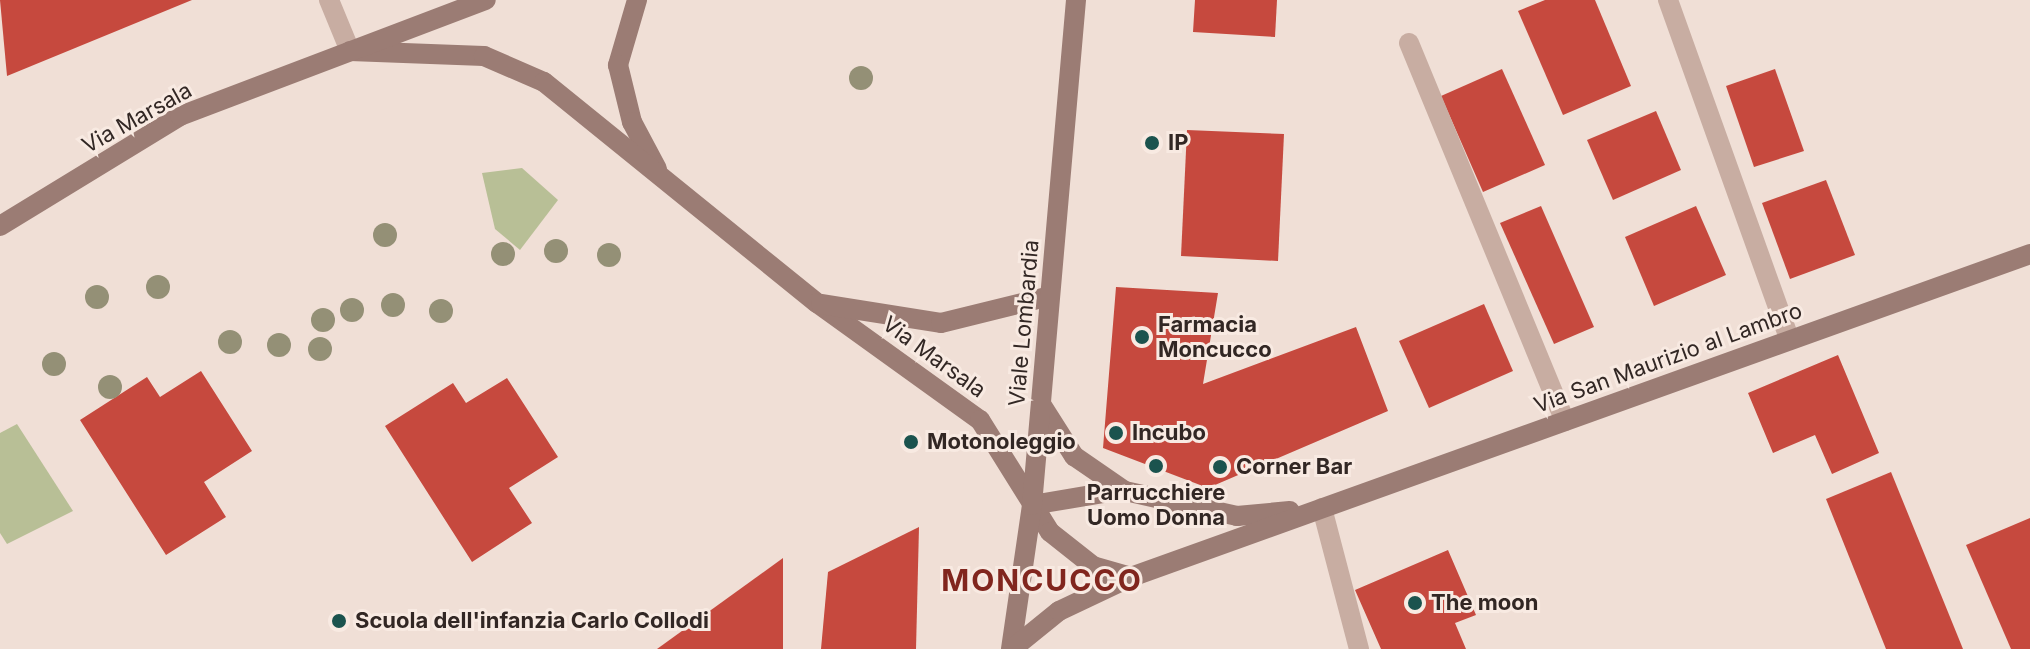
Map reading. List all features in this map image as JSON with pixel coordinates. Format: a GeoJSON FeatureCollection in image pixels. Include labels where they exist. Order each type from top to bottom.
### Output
{"type":"FeatureCollection","features":[{"type":"Feature","properties":{"kind":"main road","name":"Via Marsala"},"geometry":{"type":"LineString","coordinates":[[0,226],[180,116],[486,0]]}},
{"type":"Feature","properties":{"kind":"main road","name":"Via Marsala"},"geometry":{"type":"LineString","coordinates":[[637,0],[618,65],[632,122],[662,179]]}},
{"type":"Feature","properties":{"kind":"main road","name":"Viale Lombardia"},"geometry":{"type":"LineString","coordinates":[[1012,649],[1032,505],[1076,0]]}},
{"type":"Feature","properties":{"kind":"main road","name":"Via Marsala"},"geometry":{"type":"LineString","coordinates":[[350,51],[484,56],[520,66],[817,303],[980,420],[1032,505]]}},
{"type":"Feature","properties":{"kind":"main road","name":"Via San Maurizio al Lambro"},"geometry":{"type":"LineString","coordinates":[[1012,649],[1059,611],[1131,577],[2030,254]]}},
{"type":"Feature","properties":{"kind":"main road","name":"Via Marsala"},"geometry":{"type":"LineString","coordinates":[[817,303],[941,323],[1050,296]]}},
{"type":"Feature","properties":{"kind":"main road","name":"Via San Maurizio al Lambro"},"geometry":{"type":"LineString","coordinates":[[1041,404],[1074,456],[1125,491]]}},
{"type":"Feature","properties":{"kind":"main road","name":"Via San Maurizio al Lambro"},"geometry":{"type":"LineString","coordinates":[[1032,505],[1082,491],[1125,491],[1237,516],[1322,508]]}},
{"type":"Feature","properties":{"kind":"main road"},"geometry":{"type":"LineString","coordinates":[[1032,505],[1070,550],[1131,577]]}},
{"type":"Feature","properties":{"kind":"street"},"geometry":{"type":"LineString","coordinates":[[329,0],[350,51]]}},
{"type":"Feature","properties":{"kind":"street"},"geometry":{"type":"LineString","coordinates":[[1668,0],[1790,340]]}},
{"type":"Feature","properties":{"kind":"street"},"geometry":{"type":"LineString","coordinates":[[1409,43],[1565,421]]}},
{"type":"Feature","properties":{"kind":"street"},"geometry":{"type":"LineString","coordinates":[[1322,508],[1359,649]]}},
{"type":"Feature","properties":{"kind":"green space"},"geometry":{"type":"Polygon","coordinates":[[[522,168],[558,200],[520,250],[495,229],[482,173],[522,168]]]}},
{"type":"Feature","properties":{"kind":"green space"},"geometry":{"type":"Polygon","coordinates":[[[17,424],[73,511],[7,544],[0,533],[0,433],[17,424]]]}},
{"type":"Feature","properties":{"kind":"building"},"geometry":{"type":"Polygon","coordinates":[[[0,0],[192,0],[7,76],[0,0]]]}},
{"type":"Feature","properties":{"kind":"building"},"geometry":{"type":"Polygon","coordinates":[[[1195,0],[1277,0],[1275,37],[1193,32],[1195,0]]]}},
{"type":"Feature","properties":{"kind":"building"},"geometry":{"type":"Polygon","coordinates":[[[1545,0],[1595,0],[1631,86],[1563,115],[1518,11],[1545,0]]]}},
{"type":"Feature","properties":{"kind":"building"},"geometry":{"type":"Polygon","coordinates":[[[1502,69],[1545,165],[1483,192],[1441,96],[1502,69]]]}},
{"type":"Feature","properties":{"kind":"building"},"geometry":{"type":"Polygon","coordinates":[[[1775,69],[1804,151],[1754,167],[1726,86],[1775,69]]]}},
{"type":"Feature","properties":{"kind":"building"},"geometry":{"type":"Polygon","coordinates":[[[1656,111],[1681,170],[1613,200],[1587,140],[1656,111]]]}},
{"type":"Feature","properties":{"kind":"building"},"geometry":{"type":"Polygon","coordinates":[[[1187,130],[1284,134],[1278,261],[1181,256],[1187,130]]]}},
{"type":"Feature","properties":{"kind":"building"},"geometry":{"type":"Polygon","coordinates":[[[1826,180],[1855,255],[1790,279],[1762,203],[1826,180]]]}},
{"type":"Feature","properties":{"kind":"building"},"geometry":{"type":"Polygon","coordinates":[[[1541,206],[1594,327],[1554,344],[1500,223],[1541,206]]]}},
{"type":"Feature","properties":{"kind":"building"},"geometry":{"type":"Polygon","coordinates":[[[1696,206],[1726,275],[1654,306],[1625,237],[1696,206]]]}},
{"type":"Feature","properties":{"kind":"building"},"geometry":{"type":"Polygon","coordinates":[[[1116,287],[1218,293],[1203,384],[1356,327],[1388,411],[1208,488],[1103,448],[1116,287]]]}},
{"type":"Feature","properties":{"kind":"building"},"geometry":{"type":"Polygon","coordinates":[[[1484,304],[1513,371],[1429,408],[1399,341],[1484,304]]]}},
{"type":"Feature","properties":{"kind":"building"},"geometry":{"type":"Polygon","coordinates":[[[1838,355],[1879,453],[1832,474],[1815,435],[1773,453],[1748,393],[1838,355]]]}},
{"type":"Feature","properties":{"kind":"building"},"geometry":{"type":"Polygon","coordinates":[[[201,371],[252,451],[204,482],[226,517],[166,555],[80,420],[147,377],[160,397],[201,371]]]}},
{"type":"Feature","properties":{"kind":"building"},"geometry":{"type":"Polygon","coordinates":[[[507,378],[558,457],[509,488],[532,523],[472,562],[385,426],[453,383],[466,403],[507,378]]]}},
{"type":"Feature","properties":{"kind":"building"},"geometry":{"type":"Polygon","coordinates":[[[1891,472],[1963,649],[1886,649],[1826,499],[1891,472]]]}},
{"type":"Feature","properties":{"kind":"building"},"geometry":{"type":"Polygon","coordinates":[[[2030,518],[2030,649],[2011,649],[1966,545],[2030,518]]]}},
{"type":"Feature","properties":{"kind":"building"},"geometry":{"type":"Polygon","coordinates":[[[919,527],[916,649],[821,649],[828,572],[919,527]]]}},
{"type":"Feature","properties":{"kind":"building","name":"The moon"},"geometry":{"type":"Polygon","coordinates":[[[1448,550],[1476,615],[1455,623],[1466,649],[1381,649],[1355,590],[1448,550]]]}},
{"type":"Feature","properties":{"kind":"building"},"geometry":{"type":"Polygon","coordinates":[[[783,558],[783,649],[657,649],[783,558]]]}},
{"type":"Feature","properties":{"kind":"place","name":"IP"},"geometry":{"type":"Point","coordinates":[1152,143]}},
{"type":"Feature","properties":{"kind":"place","name":"Farmacia Moncucco"},"geometry":{"type":"Point","coordinates":[1142,337]}},
{"type":"Feature","properties":{"kind":"place","name":"Incubo"},"geometry":{"type":"Point","coordinates":[1116,433]}},
{"type":"Feature","properties":{"kind":"place","name":"Motonoleggio"},"geometry":{"type":"Point","coordinates":[911,442]}},
{"type":"Feature","properties":{"kind":"place","name":"Parrucchiere Uomo Donna"},"geometry":{"type":"Point","coordinates":[1156,466]}},
{"type":"Feature","properties":{"kind":"place","name":"Corner Bar"},"geometry":{"type":"Point","coordinates":[1220,467]}},
{"type":"Feature","properties":{"kind":"place","name":"The moon"},"geometry":{"type":"Point","coordinates":[1415,603]}},
{"type":"Feature","properties":{"kind":"place","name":"Scuola dell'infanzia Carlo Collodi"},"geometry":{"type":"Point","coordinates":[339,621]}},
{"type":"Feature","properties":{"kind":"district","name":"MONCUCCO"},"geometry":{"type":"Point","coordinates":[1042,580]}}]}
